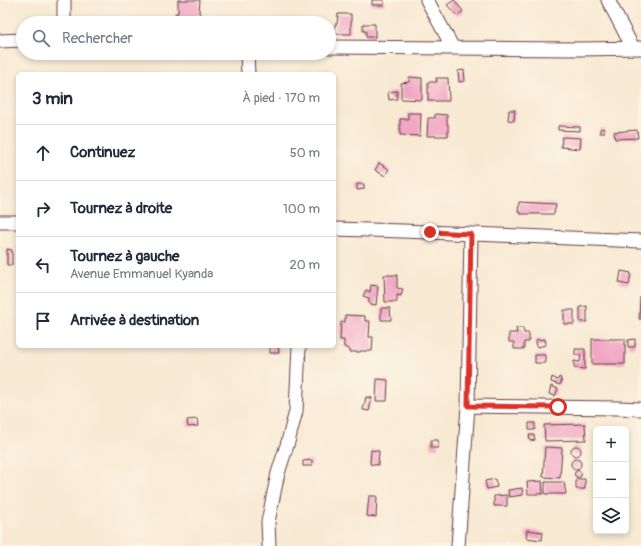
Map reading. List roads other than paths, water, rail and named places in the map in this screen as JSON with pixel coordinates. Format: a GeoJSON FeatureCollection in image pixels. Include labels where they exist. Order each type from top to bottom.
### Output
{"type":"FeatureCollection","features":[{"type":"Feature","properties":{"kind":"street"},"geometry":{"type":"LineString","coordinates":[[64,0],[64,16]]}},
{"type":"Feature","properties":{"kind":"street"},"geometry":{"type":"LineString","coordinates":[[427,0],[453,48]]}},
{"type":"Feature","properties":{"kind":"street"},"geometry":{"type":"LineString","coordinates":[[608,0],[637,48]]}},
{"type":"Feature","properties":{"kind":"street"},"geometry":{"type":"LineString","coordinates":[[0,41],[16,40]]}},
{"type":"Feature","properties":{"kind":"street"},"geometry":{"type":"LineString","coordinates":[[336,47],[637,48]]}},
{"type":"Feature","properties":{"kind":"street"},"geometry":{"type":"LineString","coordinates":[[247,60],[248,72]]}},
{"type":"Feature","properties":{"kind":"street"},"geometry":{"type":"LineString","coordinates":[[0,222],[16,222]]}},
{"type":"Feature","properties":{"kind":"street"},"geometry":{"type":"LineString","coordinates":[[336,229],[641,241]]}},
{"type":"Feature","properties":{"kind":"street"},"geometry":{"type":"LineString","coordinates":[[458,546],[468,406],[471,234]]}},
{"type":"Feature","properties":{"kind":"street"},"geometry":{"type":"LineString","coordinates":[[269,546],[268,522],[278,473],[296,411],[299,348]]}},
{"type":"Feature","properties":{"kind":"street"},"geometry":{"type":"LineString","coordinates":[[468,406],[641,409]]}}]}
